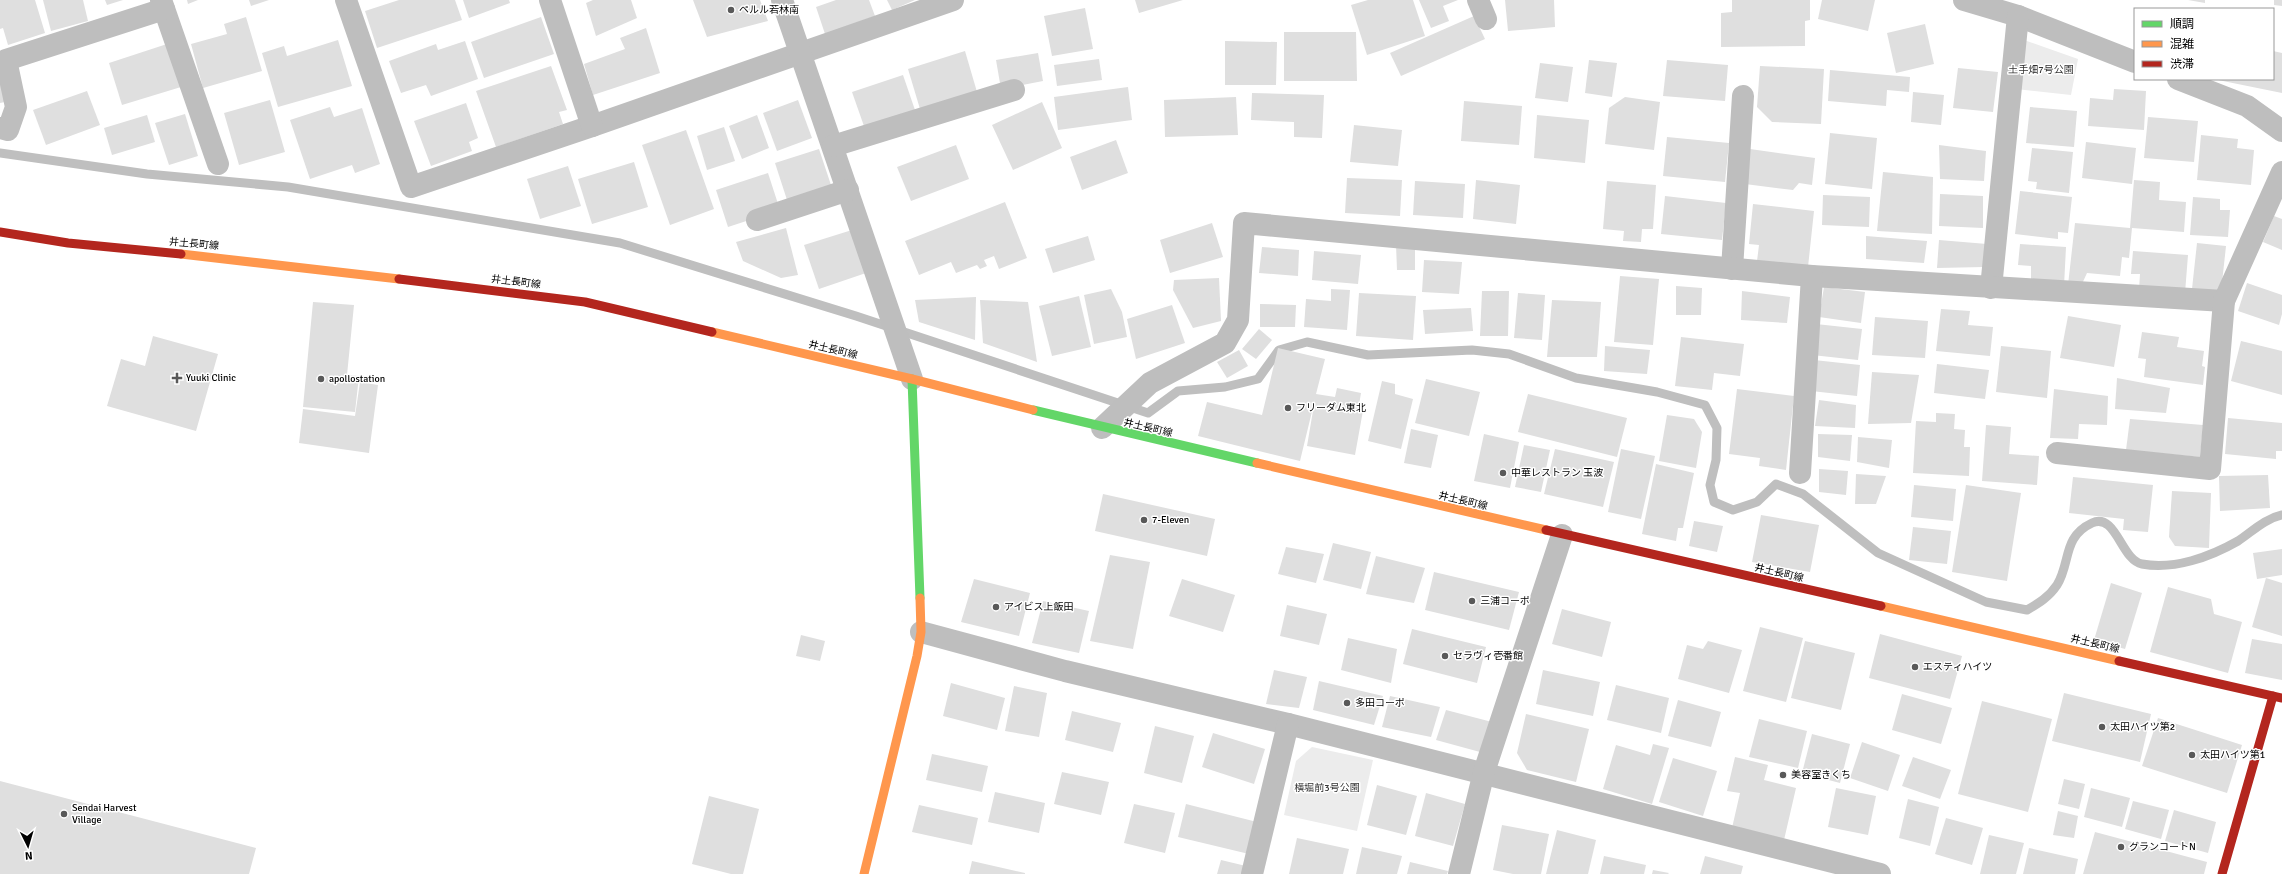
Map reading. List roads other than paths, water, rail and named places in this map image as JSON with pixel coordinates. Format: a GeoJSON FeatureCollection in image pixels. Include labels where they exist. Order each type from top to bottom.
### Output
{"type":"FeatureCollection","features":[{"type":"Feature","properties":{"kind":"main road","name":"井土長町線"},"geometry":{"type":"LineString","coordinates":[[0,232],[68,243],[269,263],[585,302],[1106,425],[1562,535],[2278,697]]}},
{"type":"Feature","properties":{"kind":"main road"},"geometry":{"type":"LineString","coordinates":[[864,874],[918,656],[920,632],[912,379]]}},
{"type":"Feature","properties":{"kind":"main road"},"geometry":{"type":"LineString","coordinates":[[2222,874],[2278,697]]}},
{"type":"Feature","properties":{"kind":"street"},"geometry":{"type":"LineString","coordinates":[[346,0],[411,186],[592,126],[953,0]]}},
{"type":"Feature","properties":{"kind":"street"},"geometry":{"type":"LineString","coordinates":[[550,0],[592,126]]}},
{"type":"Feature","properties":{"kind":"street"},"geometry":{"type":"LineString","coordinates":[[782,0],[912,379]]}},
{"type":"Feature","properties":{"kind":"street"},"geometry":{"type":"LineString","coordinates":[[1964,0],[2018,16],[2134,62]]}},
{"type":"Feature","properties":{"kind":"street"},"geometry":{"type":"LineString","coordinates":[[0,128],[8,130],[16,107],[6,60],[163,5],[218,164]]}},
{"type":"Feature","properties":{"kind":"street"},"geometry":{"type":"LineString","coordinates":[[1991,288],[2018,16]]}},
{"type":"Feature","properties":{"kind":"street"},"geometry":{"type":"LineString","coordinates":[[2181,80],[2247,106],[2282,131]]}},
{"type":"Feature","properties":{"kind":"street"},"geometry":{"type":"LineString","coordinates":[[833,146],[1014,90]]}},
{"type":"Feature","properties":{"kind":"street"},"geometry":{"type":"LineString","coordinates":[[1732,269],[1743,96]]}},
{"type":"Feature","properties":{"kind":"street"},"geometry":{"type":"LineString","coordinates":[[2057,453],[2210,469],[2224,302],[2282,172]]}},
{"type":"Feature","properties":{"kind":"street"},"geometry":{"type":"LineString","coordinates":[[757,220],[848,190]]}},
{"type":"Feature","properties":{"kind":"street"},"geometry":{"type":"LineString","coordinates":[[1106,425],[1150,384],[1225,343],[1238,320],[1244,223],[1812,276],[2224,302]]}},
{"type":"Feature","properties":{"kind":"street"},"geometry":{"type":"LineString","coordinates":[[1800,473],[1812,276]]}},
{"type":"Feature","properties":{"kind":"street"},"geometry":{"type":"LineString","coordinates":[[1459,874],[1484,772],[1562,535]]}},
{"type":"Feature","properties":{"kind":"street"},"geometry":{"type":"LineString","coordinates":[[920,632],[1087,676],[1484,772],[1880,874]]}},
{"type":"Feature","properties":{"kind":"street"},"geometry":{"type":"LineString","coordinates":[[1252,874],[1288,724]]}},
{"type":"Feature","properties":{"kind":"waterway"},"geometry":{"type":"LineString","coordinates":[[0,153],[147,174],[288,187],[620,243],[856,316],[1148,413],[1178,391],[1225,387],[1258,379],[1279,350],[1307,342],[1368,355],[1472,350],[1509,354],[1576,378],[1657,392],[1705,405],[1717,428],[1716,460],[1710,485],[1714,502],[1733,510],[1757,502],[1776,484],[1803,494],[1878,553],[1986,602],[2027,610],[2044,599],[2057,585],[2061,577],[2071,543],[2082,529],[2092,523],[2100,521],[2107,524],[2135,561],[2142,564],[2167,565],[2192,561],[2216,552],[2238,541],[2264,522],[2282,515]]}},
{"type":"Feature","properties":{"kind":"place","name":"ペルル若林南"},"geometry":{"type":"Point","coordinates":[731,10]}},
{"type":"Feature","properties":{"kind":"place","name":"Yuuki Clinic"},"geometry":{"type":"Point","coordinates":[177,378]}},
{"type":"Feature","properties":{"kind":"place","name":"apollostation"},"geometry":{"type":"Point","coordinates":[321,379]}},
{"type":"Feature","properties":{"kind":"place","name":"フリーダム東北"},"geometry":{"type":"Point","coordinates":[1288,408]}},
{"type":"Feature","properties":{"kind":"place","name":"中華レストラン 玉波"},"geometry":{"type":"Point","coordinates":[1503,473]}},
{"type":"Feature","properties":{"kind":"place","name":"7-Eleven"},"geometry":{"type":"Point","coordinates":[1144,520]}},
{"type":"Feature","properties":{"kind":"place","name":"三浦コーポ"},"geometry":{"type":"Point","coordinates":[1472,601]}},
{"type":"Feature","properties":{"kind":"place","name":"アイビス上飯田"},"geometry":{"type":"Point","coordinates":[996,607]}},
{"type":"Feature","properties":{"kind":"place","name":"セラヴィ壱番館"},"geometry":{"type":"Point","coordinates":[1445,656]}},
{"type":"Feature","properties":{"kind":"place","name":"エスティハイツ"},"geometry":{"type":"Point","coordinates":[1915,667]}},
{"type":"Feature","properties":{"kind":"place","name":"多田コーポ"},"geometry":{"type":"Point","coordinates":[1347,703]}},
{"type":"Feature","properties":{"kind":"place","name":"太田ハイツ第2"},"geometry":{"type":"Point","coordinates":[2102,727]}},
{"type":"Feature","properties":{"kind":"place","name":"太田ハイツ第1"},"geometry":{"type":"Point","coordinates":[2192,755]}},
{"type":"Feature","properties":{"kind":"place","name":"美容室きくち"},"geometry":{"type":"Point","coordinates":[1783,775]}},
{"type":"Feature","properties":{"kind":"place","name":"Sendai Harvest Village"},"geometry":{"type":"Point","coordinates":[64,814]}},
{"type":"Feature","properties":{"kind":"place","name":"グランコートN"},"geometry":{"type":"Point","coordinates":[2121,847]}},
{"type":"Feature","properties":{"kind":"park label","name":"土手畑7号公園"},"geometry":{"type":"Point","coordinates":[2041,70]}},
{"type":"Feature","properties":{"kind":"park label","name":"横堀前3号公園"},"geometry":{"type":"Point","coordinates":[1327,788]}}]}
